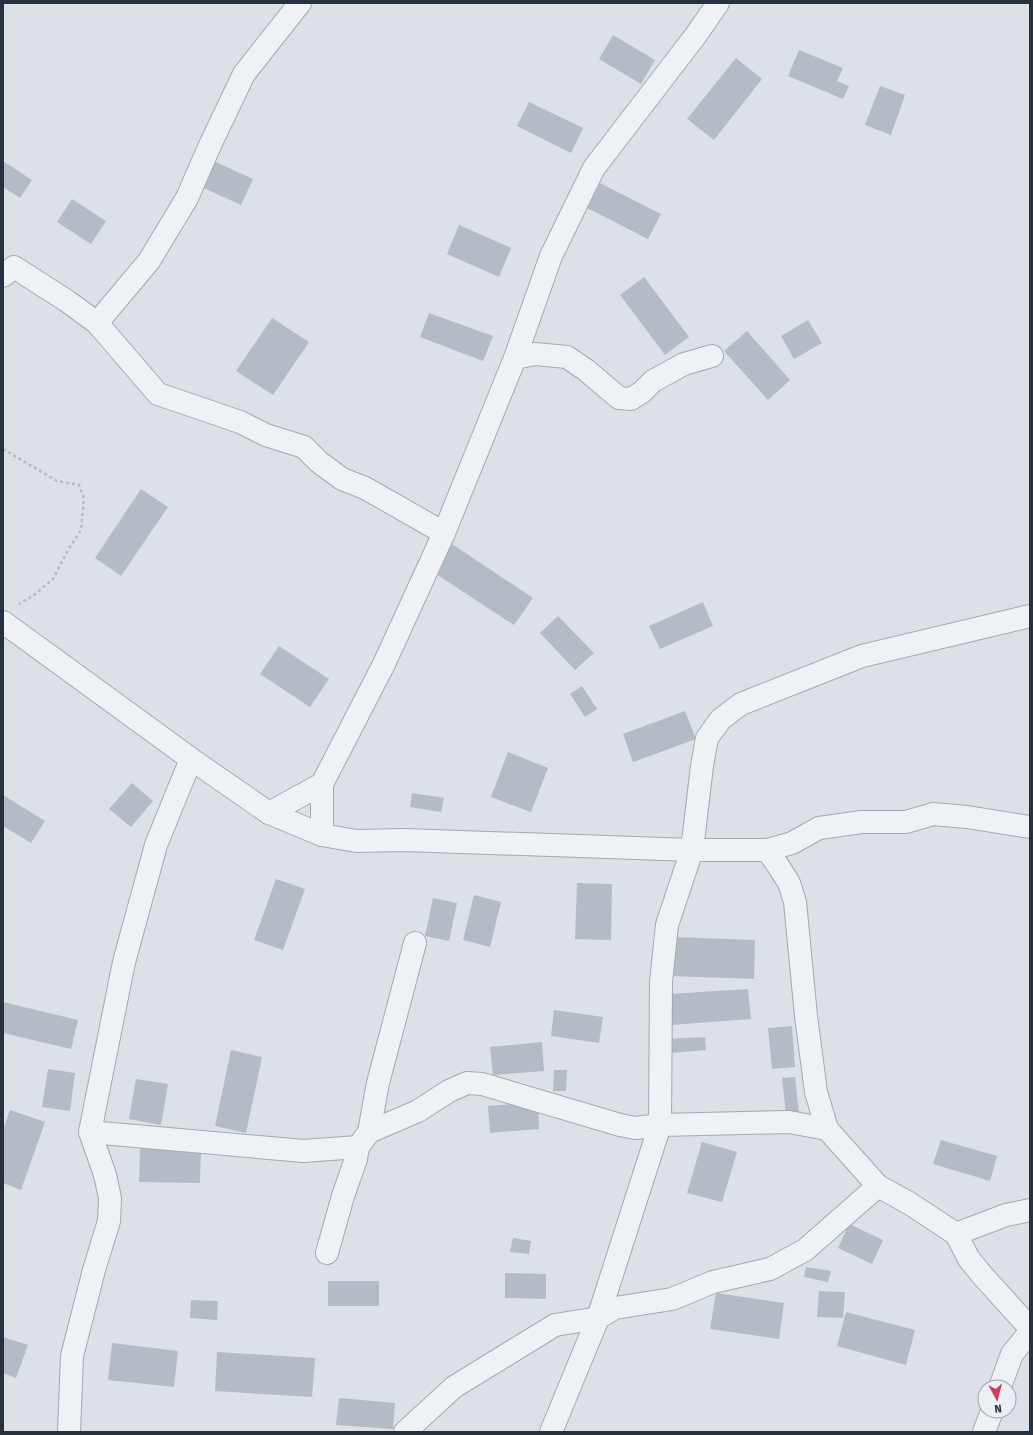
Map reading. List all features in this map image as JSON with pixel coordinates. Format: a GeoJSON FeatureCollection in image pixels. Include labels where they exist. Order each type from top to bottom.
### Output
{"type":"FeatureCollection","features":[{"type":"Feature","properties":{"kind":"street"},"geometry":{"type":"LineString","coordinates":[[97,323],[149,261],[187,198],[244,74],[300,3]]}},
{"type":"Feature","properties":{"kind":"street"},"geometry":{"type":"LineString","coordinates":[[322,836],[322,784],[384,664],[444,533],[514,358],[551,256],[594,168],[696,35],[718,3]]}},
{"type":"Feature","properties":{"kind":"street"},"geometry":{"type":"LineString","coordinates":[[3,276],[14,266],[97,323],[158,394],[240,422],[266,435],[304,446],[319,462],[342,479],[365,488],[444,533]]}},
{"type":"Feature","properties":{"kind":"street"},"geometry":{"type":"LineString","coordinates":[[514,358],[534,354],[567,357],[586,370],[619,398],[631,399],[642,392],[653,381],[684,364],[712,356]]}},
{"type":"Feature","properties":{"kind":"street"},"geometry":{"type":"LineString","coordinates":[[9,614],[191,759],[269,813],[322,836],[356,841],[406,840],[692,850],[767,850],[792,843],[819,828],[862,822],[906,822],[933,814],[968,817],[1030,827]]}},
{"type":"Feature","properties":{"kind":"street"},"geometry":{"type":"LineString","coordinates":[[551,1432],[598,1318],[660,1125],[661,982],[667,925],[692,850],[701,773],[707,738],[720,719],[741,704],[862,656],[1030,616]]}},
{"type":"Feature","properties":{"kind":"street"},"geometry":{"type":"LineString","coordinates":[[69,1432],[72,1356],[94,1270],[110,1221],[110,1198],[105,1175],[90,1132],[124,962],[156,845],[191,759]]}},
{"type":"Feature","properties":{"kind":"street"},"geometry":{"type":"LineString","coordinates":[[269,813],[322,784]]}},
{"type":"Feature","properties":{"kind":"street"},"geometry":{"type":"LineString","coordinates":[[767,850],[789,883],[795,902],[806,1016],[816,1092],[827,1128],[878,1186],[909,1203],[956,1234],[970,1259],[982,1275],[1030,1328]]}},
{"type":"Feature","properties":{"kind":"street"},"geometry":{"type":"LineString","coordinates":[[327,1253],[343,1196],[363,1140],[415,943]]}},
{"type":"Feature","properties":{"kind":"street"},"geometry":{"type":"LineString","coordinates":[[90,1132],[303,1151],[363,1140],[418,1111],[449,1091],[467,1083],[482,1084],[620,1125],[635,1128],[660,1125],[789,1122],[827,1128]]}},
{"type":"Feature","properties":{"kind":"street"},"geometry":{"type":"LineString","coordinates":[[405,1432],[454,1387],[555,1325],[598,1318],[615,1308],[672,1300],[713,1282],[770,1268],[805,1250],[878,1186]]}},
{"type":"Feature","properties":{"kind":"street"},"geometry":{"type":"LineString","coordinates":[[956,1234],[1006,1215],[1030,1210]]}},
{"type":"Feature","properties":{"kind":"street"},"geometry":{"type":"LineString","coordinates":[[1003,1379],[1012,1354],[1030,1332]]}},
{"type":"Feature","properties":{"kind":"street"},"geometry":{"type":"LineString","coordinates":[[984,1432],[989,1419]]}},
{"type":"Feature","properties":{"kind":"path"},"geometry":{"type":"LineString","coordinates":[[3,449],[57,481],[78,485],[84,498],[81,530],[68,550],[53,579],[9,614]]}},
{"type":"Feature","properties":{"kind":"building"},"geometry":{"type":"Polygon","coordinates":[[[613,35],[655,60],[641,84],[599,59],[613,35]]]}},
{"type":"Feature","properties":{"kind":"building"},"geometry":{"type":"Polygon","coordinates":[[[799,50],[843,68],[837,81],[849,86],[843,99],[788,76],[799,50]]]}},
{"type":"Feature","properties":{"kind":"building"},"geometry":{"type":"Polygon","coordinates":[[[736,58],[762,79],[714,140],[687,119],[736,58]]]}},
{"type":"Feature","properties":{"kind":"building"},"geometry":{"type":"Polygon","coordinates":[[[880,86],[905,95],[891,135],[865,125],[880,86]]]}},
{"type":"Feature","properties":{"kind":"building"},"geometry":{"type":"Polygon","coordinates":[[[529,102],[583,128],[571,153],[517,126],[529,102]]]}},
{"type":"Feature","properties":{"kind":"building"},"geometry":{"type":"Polygon","coordinates":[[[207,158],[253,179],[241,205],[195,184],[207,158]]]}},
{"type":"Feature","properties":{"kind":"building"},"geometry":{"type":"Polygon","coordinates":[[[3,161],[32,180],[20,198],[3,187],[3,161]]]}},
{"type":"Feature","properties":{"kind":"building"},"geometry":{"type":"Polygon","coordinates":[[[600,183],[661,214],[648,239],[587,208],[600,183]]]}},
{"type":"Feature","properties":{"kind":"building"},"geometry":{"type":"Polygon","coordinates":[[[72,199],[106,221],[91,244],[57,222],[72,199]]]}},
{"type":"Feature","properties":{"kind":"building"},"geometry":{"type":"Polygon","coordinates":[[[459,225],[511,248],[499,277],[447,254],[459,225]]]}},
{"type":"Feature","properties":{"kind":"building"},"geometry":{"type":"Polygon","coordinates":[[[644,277],[689,337],[665,355],[620,295],[644,277]]]}},
{"type":"Feature","properties":{"kind":"building"},"geometry":{"type":"Polygon","coordinates":[[[429,313],[493,336],[483,361],[420,337],[429,313]]]}},
{"type":"Feature","properties":{"kind":"building"},"geometry":{"type":"Polygon","coordinates":[[[272,318],[309,342],[273,395],[236,371],[272,318]]]}},
{"type":"Feature","properties":{"kind":"building"},"geometry":{"type":"Polygon","coordinates":[[[808,320],[822,343],[794,359],[781,336],[808,320]]]}},
{"type":"Feature","properties":{"kind":"building"},"geometry":{"type":"Polygon","coordinates":[[[747,331],[790,380],[768,400],[724,351],[747,331]]]}},
{"type":"Feature","properties":{"kind":"building"},"geometry":{"type":"Polygon","coordinates":[[[141,489],[168,507],[121,576],[95,558],[141,489]]]}},
{"type":"Feature","properties":{"kind":"building"},"geometry":{"type":"Polygon","coordinates":[[[452,544],[533,598],[514,625],[433,572],[452,544]]]}},
{"type":"Feature","properties":{"kind":"building"},"geometry":{"type":"Polygon","coordinates":[[[703,602],[713,626],[660,649],[649,626],[703,602]]]}},
{"type":"Feature","properties":{"kind":"building"},"geometry":{"type":"Polygon","coordinates":[[[558,616],[594,653],[575,670],[540,633],[558,616]]]}},
{"type":"Feature","properties":{"kind":"building"},"geometry":{"type":"Polygon","coordinates":[[[279,646],[329,679],[310,707],[260,674],[279,646]]]}},
{"type":"Feature","properties":{"kind":"building"},"geometry":{"type":"Polygon","coordinates":[[[582,686],[597,709],[585,717],[570,694],[582,686]]]}},
{"type":"Feature","properties":{"kind":"building"},"geometry":{"type":"Polygon","coordinates":[[[685,711],[696,739],[633,762],[623,734],[685,711]]]}},
{"type":"Feature","properties":{"kind":"building"},"geometry":{"type":"Polygon","coordinates":[[[508,752],[548,768],[531,812],[491,797],[508,752]]]}},
{"type":"Feature","properties":{"kind":"building"},"geometry":{"type":"Polygon","coordinates":[[[132,783],[153,801],[131,827],[109,809],[132,783]]]}},
{"type":"Feature","properties":{"kind":"building"},"geometry":{"type":"Polygon","coordinates":[[[412,793],[444,798],[441,812],[410,807],[412,793]]]}},
{"type":"Feature","properties":{"kind":"building"},"geometry":{"type":"Polygon","coordinates":[[[3,795],[45,821],[31,843],[3,826],[3,795]]]}},
{"type":"Feature","properties":{"kind":"building"},"geometry":{"type":"Polygon","coordinates":[[[276,879],[305,889],[283,950],[254,940],[276,879]]]}},
{"type":"Feature","properties":{"kind":"building"},"geometry":{"type":"Polygon","coordinates":[[[577,883],[612,884],[611,940],[575,939],[577,883]]]}},
{"type":"Feature","properties":{"kind":"building"},"geometry":{"type":"Polygon","coordinates":[[[474,895],[501,902],[490,947],[463,940],[474,895]]]}},
{"type":"Feature","properties":{"kind":"building"},"geometry":{"type":"Polygon","coordinates":[[[433,898],[457,903],[449,941],[425,936],[433,898]]]}},
{"type":"Feature","properties":{"kind":"building"},"geometry":{"type":"Polygon","coordinates":[[[673,937],[755,940],[754,979],[671,976],[673,937]]]}},
{"type":"Feature","properties":{"kind":"building"},"geometry":{"type":"Polygon","coordinates":[[[748,989],[751,1019],[671,1025],[669,994],[748,989]]]}},
{"type":"Feature","properties":{"kind":"building"},"geometry":{"type":"Polygon","coordinates":[[[3,1002],[78,1020],[71,1049],[3,1033],[3,1002]]]}},
{"type":"Feature","properties":{"kind":"building"},"geometry":{"type":"Polygon","coordinates":[[[554,1010],[603,1017],[599,1043],[551,1036],[554,1010]]]}},
{"type":"Feature","properties":{"kind":"building"},"geometry":{"type":"Polygon","coordinates":[[[792,1026],[795,1067],[772,1069],[768,1028],[792,1026]]]}},
{"type":"Feature","properties":{"kind":"building"},"geometry":{"type":"Polygon","coordinates":[[[705,1037],[706,1050],[670,1053],[669,1039],[705,1037]]]}},
{"type":"Feature","properties":{"kind":"building"},"geometry":{"type":"Polygon","coordinates":[[[542,1042],[544,1071],[493,1075],[490,1047],[542,1042]]]}},
{"type":"Feature","properties":{"kind":"building"},"geometry":{"type":"Polygon","coordinates":[[[231,1050],[262,1057],[246,1133],[215,1126],[231,1050]]]}},
{"type":"Feature","properties":{"kind":"building"},"geometry":{"type":"Polygon","coordinates":[[[48,1069],[75,1073],[70,1111],[42,1107],[48,1069]]]}},
{"type":"Feature","properties":{"kind":"building"},"geometry":{"type":"Polygon","coordinates":[[[554,1070],[567,1070],[566,1091],[553,1091],[554,1070]]]}},
{"type":"Feature","properties":{"kind":"building"},"geometry":{"type":"Polygon","coordinates":[[[795,1077],[799,1114],[786,1115],[782,1078],[795,1077]]]}},
{"type":"Feature","properties":{"kind":"building"},"geometry":{"type":"Polygon","coordinates":[[[136,1079],[168,1084],[161,1125],[129,1119],[136,1079]]]}},
{"type":"Feature","properties":{"kind":"building"},"geometry":{"type":"Polygon","coordinates":[[[538,1102],[539,1129],[490,1133],[488,1106],[538,1102]]]}},
{"type":"Feature","properties":{"kind":"building"},"geometry":{"type":"Polygon","coordinates":[[[10,1110],[45,1122],[21,1190],[3,1183],[3,1130],[10,1110]]]}},
{"type":"Feature","properties":{"kind":"building"},"geometry":{"type":"Polygon","coordinates":[[[941,1140],[997,1156],[990,1181],[933,1164],[941,1140]]]}},
{"type":"Feature","properties":{"kind":"building"},"geometry":{"type":"Polygon","coordinates":[[[702,1142],[737,1152],[722,1202],[687,1193],[702,1142]]]}},
{"type":"Feature","properties":{"kind":"building"},"geometry":{"type":"Polygon","coordinates":[[[140,1147],[201,1148],[200,1183],[139,1182],[140,1147]]]}},
{"type":"Feature","properties":{"kind":"building"},"geometry":{"type":"Polygon","coordinates":[[[849,1224],[883,1240],[872,1264],[838,1248],[849,1224]]]}},
{"type":"Feature","properties":{"kind":"building"},"geometry":{"type":"Polygon","coordinates":[[[513,1238],[531,1241],[529,1254],[510,1252],[513,1238]]]}},
{"type":"Feature","properties":{"kind":"building"},"geometry":{"type":"Polygon","coordinates":[[[806,1267],[831,1271],[828,1282],[804,1277],[806,1267]]]}},
{"type":"Feature","properties":{"kind":"building"},"geometry":{"type":"Polygon","coordinates":[[[505,1273],[546,1274],[546,1299],[505,1298],[505,1273]]]}},
{"type":"Feature","properties":{"kind":"building"},"geometry":{"type":"Polygon","coordinates":[[[328,1281],[379,1281],[379,1306],[328,1306],[328,1281]]]}},
{"type":"Feature","properties":{"kind":"building"},"geometry":{"type":"Polygon","coordinates":[[[819,1291],[845,1292],[843,1318],[817,1317],[819,1291]]]}},
{"type":"Feature","properties":{"kind":"building"},"geometry":{"type":"Polygon","coordinates":[[[716,1293],[784,1303],[779,1339],[710,1329],[716,1293]]]}},
{"type":"Feature","properties":{"kind":"building"},"geometry":{"type":"Polygon","coordinates":[[[191,1300],[218,1301],[217,1320],[190,1318],[191,1300]]]}},
{"type":"Feature","properties":{"kind":"building"},"geometry":{"type":"Polygon","coordinates":[[[846,1312],[915,1330],[906,1365],[837,1346],[846,1312]]]}},
{"type":"Feature","properties":{"kind":"building"},"geometry":{"type":"Polygon","coordinates":[[[3,1337],[28,1345],[16,1378],[3,1373],[3,1337]]]}},
{"type":"Feature","properties":{"kind":"building"},"geometry":{"type":"Polygon","coordinates":[[[112,1343],[178,1351],[174,1387],[108,1380],[112,1343]]]}},
{"type":"Feature","properties":{"kind":"building"},"geometry":{"type":"Polygon","coordinates":[[[217,1352],[315,1358],[312,1397],[215,1391],[217,1352]]]}},
{"type":"Feature","properties":{"kind":"building"},"geometry":{"type":"Polygon","coordinates":[[[339,1398],[395,1403],[393,1429],[336,1425],[339,1398]]]}}]}
